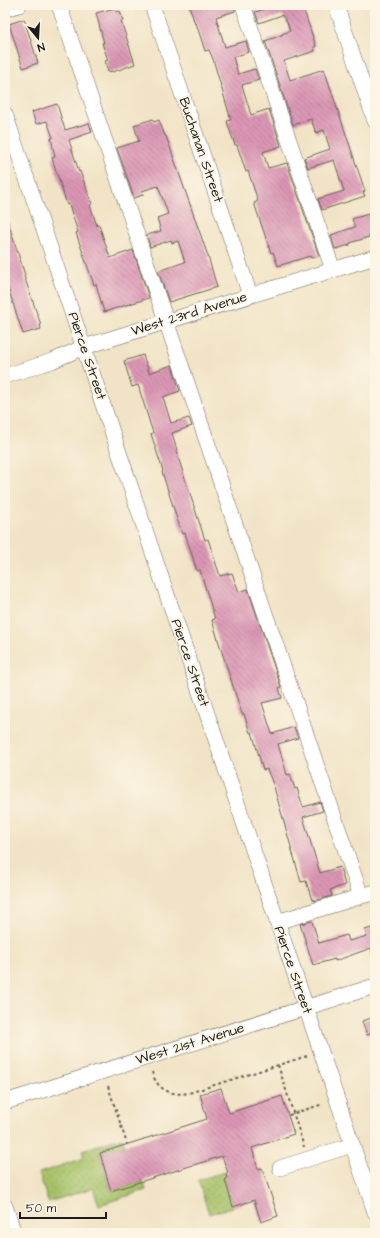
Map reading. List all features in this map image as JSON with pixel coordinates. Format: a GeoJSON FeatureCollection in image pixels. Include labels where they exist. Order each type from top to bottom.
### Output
{"type":"FeatureCollection","features":[{"type":"Feature","properties":{"kind":"street"},"geometry":{"type":"LineString","coordinates":[[5,9],[19,5]]}},
{"type":"Feature","properties":{"kind":"street"},"geometry":{"type":"LineString","coordinates":[[59,5],[166,321],[368,894],[277,922]]}},
{"type":"Feature","properties":{"kind":"street","name":"Buchanan Street"},"geometry":{"type":"LineString","coordinates":[[152,5],[250,296]]}},
{"type":"Feature","properties":{"kind":"street"},"geometry":{"type":"LineString","coordinates":[[243,5],[333,270]]}},
{"type":"Feature","properties":{"kind":"street"},"geometry":{"type":"LineString","coordinates":[[336,5],[375,121]]}},
{"type":"Feature","properties":{"kind":"street","name":"Pierce Street"},"geometry":{"type":"LineString","coordinates":[[5,114],[375,1212]]}},
{"type":"Feature","properties":{"kind":"street","name":"West 23rd Avenue"},"geometry":{"type":"LineString","coordinates":[[5,376],[52,361],[84,347],[375,257]]}},
{"type":"Feature","properties":{"kind":"street","name":"West 21st Avenue"},"geometry":{"type":"LineString","coordinates":[[5,1102],[375,986]]}},
{"type":"Feature","properties":{"kind":"street"},"geometry":{"type":"LineString","coordinates":[[280,1168],[352,1145]]}},
{"type":"Feature","properties":{"kind":"street"},"geometry":{"type":"LineString","coordinates":[[5,1206],[14,1233]]}},
{"type":"Feature","properties":{"kind":"path"},"geometry":{"type":"LineString","coordinates":[[152,1072],[156,1083],[164,1090],[173,1094],[181,1094],[189,1093],[307,1056]]}},
{"type":"Feature","properties":{"kind":"path"},"geometry":{"type":"LineString","coordinates":[[278,1065],[305,1152]]}},
{"type":"Feature","properties":{"kind":"path"},"geometry":{"type":"LineString","coordinates":[[108,1086],[127,1144]]}},
{"type":"Feature","properties":{"kind":"path"},"geometry":{"type":"LineString","coordinates":[[289,1115],[323,1104]]}},
{"type":"Feature","properties":{"kind":"green space"},"geometry":{"type":"Polygon","coordinates":[[[122,1138],[125,1145],[100,1153],[111,1191],[143,1181],[146,1190],[99,1205],[93,1188],[48,1202],[39,1173],[84,1158],[82,1150],[122,1138]]]}},
{"type":"Feature","properties":{"kind":"green space"},"geometry":{"type":"Polygon","coordinates":[[[225,1172],[227,1179],[225,1180],[233,1207],[209,1214],[198,1180],[225,1172]]]}},
{"type":"Feature","properties":{"kind":"building"},"geometry":{"type":"Polygon","coordinates":[[[189,5],[234,5],[235,11],[216,17],[225,47],[246,41],[249,52],[233,57],[238,74],[255,69],[259,80],[242,85],[251,115],[269,109],[281,146],[263,152],[268,168],[287,163],[319,256],[311,258],[310,256],[278,266],[273,252],[271,253],[254,203],[258,201],[248,171],[246,172],[237,145],[235,145],[229,128],[227,121],[231,120],[213,59],[209,50],[205,51],[189,5]]]}},
{"type":"Feature","properties":{"kind":"building"},"geometry":{"type":"Polygon","coordinates":[[[278,5],[302,5],[316,46],[314,47],[315,51],[284,61],[290,80],[324,69],[365,191],[363,192],[365,196],[322,210],[318,199],[344,191],[334,160],[308,168],[304,158],[330,149],[324,130],[316,133],[311,119],[293,125],[265,41],[290,31],[287,22],[282,15],[259,23],[255,12],[278,5]]]}},
{"type":"Feature","properties":{"kind":"building"},"geometry":{"type":"Polygon","coordinates":[[[115,8],[116,12],[120,11],[123,21],[121,21],[135,64],[113,72],[108,72],[105,61],[108,60],[102,43],[104,43],[96,13],[115,8]]]}},
{"type":"Feature","properties":{"kind":"building"},"geometry":{"type":"Polygon","coordinates":[[[24,19],[38,63],[23,68],[9,24],[24,19]]]}},
{"type":"Feature","properties":{"kind":"building"},"geometry":{"type":"Polygon","coordinates":[[[57,104],[65,130],[89,123],[92,132],[69,140],[79,172],[80,171],[92,204],[90,205],[97,226],[99,225],[110,258],[133,250],[149,298],[104,312],[96,284],[94,285],[76,233],[78,232],[69,204],[67,205],[52,158],[55,157],[51,138],[53,138],[47,121],[36,124],[32,112],[57,104]]]}},
{"type":"Feature","properties":{"kind":"building"},"geometry":{"type":"Polygon","coordinates":[[[153,119],[154,122],[159,120],[166,136],[208,256],[217,287],[169,302],[158,271],[185,262],[178,241],[172,243],[171,240],[150,247],[147,235],[161,231],[157,218],[168,214],[166,208],[158,186],[142,191],[143,195],[134,198],[117,148],[139,141],[134,125],[153,119]]]}},
{"type":"Feature","properties":{"kind":"building"},"geometry":{"type":"Polygon","coordinates":[[[375,212],[375,235],[335,249],[331,235],[355,227],[352,219],[375,212]]]}},
{"type":"Feature","properties":{"kind":"building"},"geometry":{"type":"Polygon","coordinates":[[[5,219],[7,219],[25,275],[24,276],[41,325],[41,329],[23,334],[5,279],[5,219]]]}},
{"type":"Feature","properties":{"kind":"building"},"geometry":{"type":"Polygon","coordinates":[[[143,355],[149,373],[172,365],[180,391],[163,397],[171,423],[189,418],[192,426],[172,433],[177,454],[205,540],[208,539],[220,576],[232,573],[239,592],[248,589],[281,687],[279,688],[282,698],[262,703],[272,734],[294,727],[298,738],[278,744],[287,775],[290,774],[295,789],[297,788],[303,807],[320,802],[323,811],[303,817],[320,873],[340,867],[345,885],[330,890],[332,896],[314,901],[314,899],[312,900],[306,881],[301,882],[274,787],[267,769],[263,770],[252,732],[250,733],[244,714],[242,714],[212,620],[215,619],[200,570],[197,571],[185,533],[182,534],[162,472],[163,471],[151,434],[153,433],[138,385],[132,387],[124,361],[143,355]]]}},
{"type":"Feature","properties":{"kind":"building"},"geometry":{"type":"Polygon","coordinates":[[[312,921],[319,943],[347,935],[349,941],[367,936],[365,930],[375,927],[375,955],[373,956],[371,948],[335,961],[335,959],[313,965],[300,924],[312,921]]]}},
{"type":"Feature","properties":{"kind":"building"},"geometry":{"type":"Polygon","coordinates":[[[375,1017],[375,1032],[367,1035],[362,1021],[375,1017]]]}},
{"type":"Feature","properties":{"kind":"building"},"geometry":{"type":"Polygon","coordinates":[[[221,1088],[229,1113],[282,1096],[294,1134],[252,1148],[258,1169],[262,1168],[278,1216],[261,1222],[254,1200],[233,1207],[225,1180],[227,1179],[226,1174],[228,1173],[222,1156],[111,1191],[100,1153],[207,1119],[200,1094],[221,1088]]]}}]}
